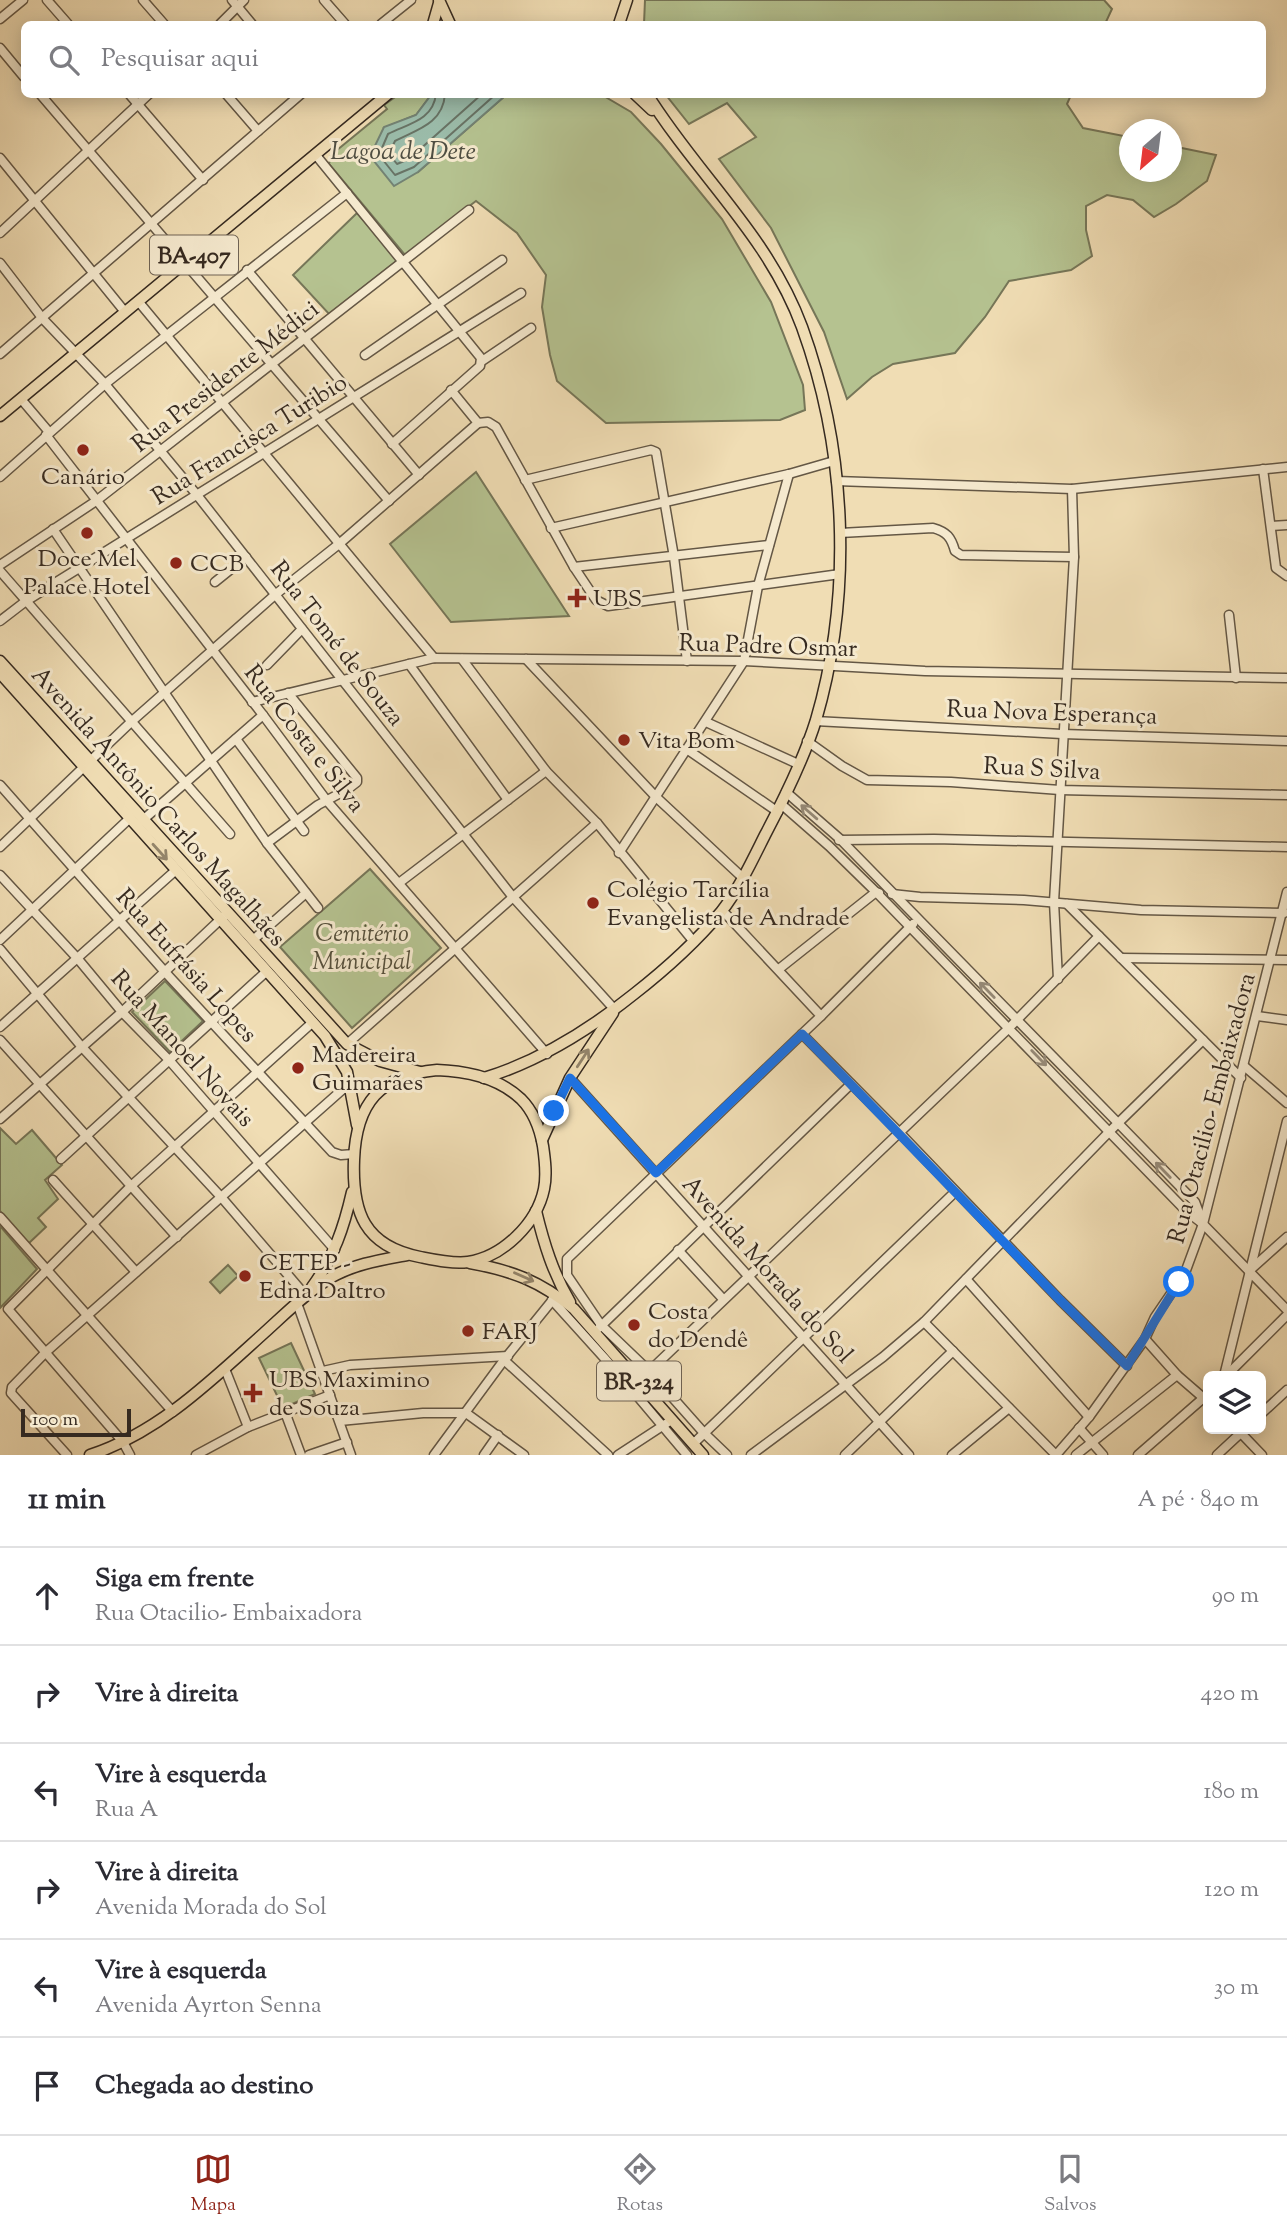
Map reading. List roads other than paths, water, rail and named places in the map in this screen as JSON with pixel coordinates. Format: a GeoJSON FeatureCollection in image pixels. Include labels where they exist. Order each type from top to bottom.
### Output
{"type":"FeatureCollection","features":[{"type":"Feature","properties":{"kind":"main road"},"geometry":{"type":"LineString","coordinates":[[434,21],[439,1]]}},
{"type":"Feature","properties":{"kind":"main road"},"geometry":{"type":"LineString","coordinates":[[439,1],[449,21]]}},
{"type":"Feature","properties":{"kind":"main road"},"geometry":{"type":"LineString","coordinates":[[620,21],[627,4]]}},
{"type":"Feature","properties":{"kind":"main road","name":"BA-407"},"geometry":{"type":"LineString","coordinates":[[0,416],[383,98]]}},
{"type":"Feature","properties":{"kind":"main road"},"geometry":{"type":"LineString","coordinates":[[484,1078],[548,1054],[615,1010],[661,973],[694,942],[722,910],[743,878],[780,808],[815,721],[827,666],[840,574],[840,533],[834,461],[825,410],[802,326],[772,264],[731,205],[667,126],[639,98]]}},
{"type":"Feature","properties":{"kind":"main road"},"geometry":{"type":"LineString","coordinates":[[650,98],[667,126]]}},
{"type":"Feature","properties":{"kind":"main road","name":"Avenida Antônio Carlos Magalhães"},"geometry":{"type":"LineString","coordinates":[[0,661],[176,870],[253,940],[346,1044],[380,1060],[421,1072]]}},
{"type":"Feature","properties":{"kind":"main road","name":"Avenida Antônio Carlos Magalhães"},"geometry":{"type":"LineString","coordinates":[[0,673],[144,819],[267,971],[335,1049],[351,1083],[357,1128]]}},
{"type":"Feature","properties":{"kind":"main road"},"geometry":{"type":"LineString","coordinates":[[542,1141],[570,1078],[615,1010]]}},
{"type":"Feature","properties":{"kind":"main road"},"geometry":{"type":"LineString","coordinates":[[302,1299],[325,1269],[341,1235],[354,1188],[357,1128],[365,1108],[375,1094],[391,1082],[421,1072],[456,1071],[504,1086],[521,1099],[533,1115],[542,1141],[546,1164],[544,1188],[537,1211],[518,1235],[502,1248],[484,1258],[467,1262]]}},
{"type":"Feature","properties":{"kind":"main road"},"geometry":{"type":"LineString","coordinates":[[354,1188],[361,1219],[372,1234],[391,1248],[408,1255],[446,1262],[467,1262],[513,1272],[574,1309]]}},
{"type":"Feature","properties":{"kind":"main road"},"geometry":{"type":"LineString","coordinates":[[537,1211],[547,1255],[557,1280],[574,1309]]}},
{"type":"Feature","properties":{"kind":"main road"},"geometry":{"type":"LineString","coordinates":[[90,1455],[123,1441],[173,1412],[302,1299],[330,1278],[352,1268],[408,1255]]}},
{"type":"Feature","properties":{"kind":"main road","name":"BR-324"},"geometry":{"type":"LineString","coordinates":[[574,1309],[598,1329],[703,1455]]}},
{"type":"Feature","properties":{"kind":"street"},"geometry":{"type":"LineString","coordinates":[[0,19],[23,0]]}},
{"type":"Feature","properties":{"kind":"street"},"geometry":{"type":"LineString","coordinates":[[47,0],[65,21]]}},
{"type":"Feature","properties":{"kind":"street"},"geometry":{"type":"LineString","coordinates":[[143,0],[161,21]]}},
{"type":"Feature","properties":{"kind":"street"},"geometry":{"type":"LineString","coordinates":[[222,21],[235,3],[244,0]]}},
{"type":"Feature","properties":{"kind":"street"},"geometry":{"type":"LineString","coordinates":[[324,0],[342,21]]}},
{"type":"Feature","properties":{"kind":"street"},"geometry":{"type":"LineString","coordinates":[[384,21],[409,0]]}},
{"type":"Feature","properties":{"kind":"street"},"geometry":{"type":"LineString","coordinates":[[235,3],[250,21]]}},
{"type":"Feature","properties":{"kind":"street"},"geometry":{"type":"LineString","coordinates":[[0,48],[21,73]]}},
{"type":"Feature","properties":{"kind":"street"},"geometry":{"type":"LineString","coordinates":[[43,98],[389,501]]}},
{"type":"Feature","properties":{"kind":"street"},"geometry":{"type":"LineString","coordinates":[[132,98],[203,180]]}},
{"type":"Feature","properties":{"kind":"street"},"geometry":{"type":"LineString","coordinates":[[0,233],[145,98]]}},
{"type":"Feature","properties":{"kind":"street"},"geometry":{"type":"LineString","coordinates":[[229,98],[258,131]]}},
{"type":"Feature","properties":{"kind":"street"},"geometry":{"type":"LineString","coordinates":[[0,354],[44,319],[296,98]]}},
{"type":"Feature","properties":{"kind":"street"},"geometry":{"type":"LineString","coordinates":[[316,154],[438,304],[481,363]]}},
{"type":"Feature","properties":{"kind":"street"},"geometry":{"type":"LineString","coordinates":[[0,158],[125,312]]}},
{"type":"Feature","properties":{"kind":"street"},"geometry":{"type":"LineString","coordinates":[[0,477],[105,384],[347,193]]}},
{"type":"Feature","properties":{"kind":"street","name":"Rua Presidente Médici"},"geometry":{"type":"LineString","coordinates":[[0,565],[96,500],[469,210]]}},
{"type":"Feature","properties":{"kind":"street"},"geometry":{"type":"LineString","coordinates":[[365,355],[502,260]]}},
{"type":"Feature","properties":{"kind":"street","name":"Rua Tomé de Souza"},"geometry":{"type":"LineString","coordinates":[[0,263],[44,319],[105,384],[197,495],[512,896],[615,1010]]}},
{"type":"Feature","properties":{"kind":"street"},"geometry":{"type":"LineString","coordinates":[[247,270],[419,475]]}},
{"type":"Feature","properties":{"kind":"street","name":"Rua Francisca Turibio"},"geometry":{"type":"LineString","coordinates":[[0,621],[26,601],[521,293]]}},
{"type":"Feature","properties":{"kind":"street"},"geometry":{"type":"LineString","coordinates":[[138,301],[434,658]]}},
{"type":"Feature","properties":{"kind":"street"},"geometry":{"type":"LineString","coordinates":[[392,444],[481,363],[531,328]]}},
{"type":"Feature","properties":{"kind":"street"},"geometry":{"type":"LineString","coordinates":[[451,390],[478,423]]}},
{"type":"Feature","properties":{"kind":"street","name":"Rua Costa e Silva"},"geometry":{"type":"LineString","coordinates":[[21,399],[327,801],[548,1054]]}},
{"type":"Feature","properties":{"kind":"street"},"geometry":{"type":"LineString","coordinates":[[0,847],[131,722],[276,594],[339,544],[478,423],[488,422],[496,427],[574,567],[596,600],[604,606],[840,574]]}},
{"type":"Feature","properties":{"kind":"street"},"geometry":{"type":"LineString","coordinates":[[525,480],[651,450],[658,455],[687,661]]}},
{"type":"Feature","properties":{"kind":"street"},"geometry":{"type":"LineString","coordinates":[[551,528],[789,474],[834,461]]}},
{"type":"Feature","properties":{"kind":"street"},"geometry":{"type":"LineString","coordinates":[[836,481],[1072,489],[1287,467]]}},
{"type":"Feature","properties":{"kind":"street"},"geometry":{"type":"LineString","coordinates":[[1264,469],[1276,568],[1287,576]]}},
{"type":"Feature","properties":{"kind":"street"},"geometry":{"type":"LineString","coordinates":[[620,853],[744,662],[758,586],[789,474]]}},
{"type":"Feature","properties":{"kind":"street"},"geometry":{"type":"LineString","coordinates":[[1058,979],[1054,902],[1074,558],[1072,489]]}},
{"type":"Feature","properties":{"kind":"street"},"geometry":{"type":"LineString","coordinates":[[1271,526],[1287,525]]}},
{"type":"Feature","properties":{"kind":"street"},"geometry":{"type":"LineString","coordinates":[[840,533],[933,528],[946,532],[951,537],[955,551],[961,555],[1074,558]]}},
{"type":"Feature","properties":{"kind":"street"},"geometry":{"type":"LineString","coordinates":[[52,529],[81,567],[163,694],[267,844],[318,908]]}},
{"type":"Feature","properties":{"kind":"street"},"geometry":{"type":"LineString","coordinates":[[574,567],[769,545]]}},
{"type":"Feature","properties":{"kind":"street"},"geometry":{"type":"LineString","coordinates":[[215,582],[246,557]]}},
{"type":"Feature","properties":{"kind":"street"},"geometry":{"type":"LineString","coordinates":[[0,571],[230,834]]}},
{"type":"Feature","properties":{"kind":"street"},"geometry":{"type":"LineString","coordinates":[[1228,615],[1237,678]]}},
{"type":"Feature","properties":{"kind":"street"},"geometry":{"type":"LineString","coordinates":[[267,665],[302,629]]}},
{"type":"Feature","properties":{"kind":"street","name":"Rua Padre Osmar"},"geometry":{"type":"LineString","coordinates":[[252,702],[434,658],[744,662],[925,671],[1287,678]]}},
{"type":"Feature","properties":{"kind":"street"},"geometry":{"type":"LineString","coordinates":[[462,659],[546,771],[597,823],[694,942]]}},
{"type":"Feature","properties":{"kind":"street"},"geometry":{"type":"LineString","coordinates":[[526,659],[656,797],[743,878]]}},
{"type":"Feature","properties":{"kind":"street"},"geometry":{"type":"LineString","coordinates":[[409,664],[508,800]]}},
{"type":"Feature","properties":{"kind":"street"},"geometry":{"type":"LineString","coordinates":[[267,844],[296,821],[356,785],[357,778],[288,692]]}},
{"type":"Feature","properties":{"kind":"street"},"geometry":{"type":"LineString","coordinates":[[144,819],[263,715]]}},
{"type":"Feature","properties":{"kind":"street","name":"Rua Nova Esperança"},"geometry":{"type":"LineString","coordinates":[[815,721],[1062,734],[1287,741]]}},
{"type":"Feature","properties":{"kind":"street"},"geometry":{"type":"LineString","coordinates":[[706,722],[798,764]]}},
{"type":"Feature","properties":{"kind":"street"},"geometry":{"type":"LineString","coordinates":[[236,738],[304,831]]}},
{"type":"Feature","properties":{"kind":"street","name":"Rua S Silva"},"geometry":{"type":"LineString","coordinates":[[807,741],[867,780],[951,782],[1060,790],[1287,795]]}},
{"type":"Feature","properties":{"kind":"street"},"geometry":{"type":"LineString","coordinates":[[688,750],[780,808],[830,846],[1186,1211],[1203,1224],[1287,1310]]}},
{"type":"Feature","properties":{"kind":"street"},"geometry":{"type":"LineString","coordinates":[[398,883],[546,771]]}},
{"type":"Feature","properties":{"kind":"street","name":"Rua Eufrásia Lopes"},"geometry":{"type":"LineString","coordinates":[[0,785],[165,972],[305,1124],[335,1154],[355,1154]]}},
{"type":"Feature","properties":{"kind":"street"},"geometry":{"type":"LineString","coordinates":[[786,792],[840,839],[891,894],[1118,1122],[1195,1202],[1203,1224]]}},
{"type":"Feature","properties":{"kind":"street"},"geometry":{"type":"LineString","coordinates":[[0,940],[130,818]]}},
{"type":"Feature","properties":{"kind":"street"},"geometry":{"type":"LineString","coordinates":[[346,1044],[597,823]]}},
{"type":"Feature","properties":{"kind":"street"},"geometry":{"type":"LineString","coordinates":[[830,846],[840,839],[1287,847]]}},
{"type":"Feature","properties":{"kind":"street"},"geometry":{"type":"LineString","coordinates":[[0,1027],[176,870]]}},
{"type":"Feature","properties":{"kind":"street","name":"Rua Manoel Novais"},"geometry":{"type":"LineString","coordinates":[[0,875],[261,1162],[335,1250]]}},
{"type":"Feature","properties":{"kind":"street"},"geometry":{"type":"LineString","coordinates":[[779,969],[876,892],[1141,910],[1284,913]]}},
{"type":"Feature","properties":{"kind":"street","name":"Rua Otacilio- Embaixadora"},"geometry":{"type":"LineString","coordinates":[[1056,1455],[1127,1366],[1145,1339],[1155,1317],[1185,1273],[1203,1224],[1284,913],[1287,892]]}},
{"type":"Feature","properties":{"kind":"street"},"geometry":{"type":"LineString","coordinates":[[253,940],[306,893]]}},
{"type":"Feature","properties":{"kind":"street"},"geometry":{"type":"LineString","coordinates":[[1067,904],[1241,1078]]}},
{"type":"Feature","properties":{"kind":"street"},"geometry":{"type":"LineString","coordinates":[[722,910],[821,1016]]}},
{"type":"Feature","properties":{"kind":"street"},"geometry":{"type":"LineString","coordinates":[[0,1119],[122,1012],[225,916]]}},
{"type":"Feature","properties":{"kind":"street"},"geometry":{"type":"LineString","coordinates":[[727,1455],[649,1371],[598,1329],[567,1275],[567,1259],[821,1016],[917,919]]}},
{"type":"Feature","properties":{"kind":"street"},"geometry":{"type":"LineString","coordinates":[[639,1381],[1009,1028],[1099,936]]}},
{"type":"Feature","properties":{"kind":"street"},"geometry":{"type":"LineString","coordinates":[[0,949],[81,1046],[222,1198],[302,1299],[351,1455]]}},
{"type":"Feature","properties":{"kind":"street"},"geometry":{"type":"LineString","coordinates":[[1121,958],[1287,960]]}},
{"type":"Feature","properties":{"kind":"street"},"geometry":{"type":"LineString","coordinates":[[61,1158],[267,971]]}},
{"type":"Feature","properties":{"kind":"street"},"geometry":{"type":"LineString","coordinates":[[1257,1016],[1287,1020]]}},
{"type":"Feature","properties":{"kind":"street"},"geometry":{"type":"LineString","coordinates":[[130,1455],[123,1441],[9,1312],[9,1307],[131,1186],[313,1022]]}},
{"type":"Feature","properties":{"kind":"street"},"geometry":{"type":"LineString","coordinates":[[802,1034],[1127,1366]]}},
{"type":"Feature","properties":{"kind":"street"},"geometry":{"type":"LineString","coordinates":[[0,1040],[177,1237]]}},
{"type":"Feature","properties":{"kind":"street"},"geometry":{"type":"LineString","coordinates":[[751,1455],[924,1322],[1118,1122],[1203,1040]]}},
{"type":"Feature","properties":{"kind":"street"},"geometry":{"type":"LineString","coordinates":[[1244,1066],[1287,1103]]}},
{"type":"Feature","properties":{"kind":"street","name":"Avenida Morada do Sol"},"geometry":{"type":"LineString","coordinates":[[570,1078],[909,1455]]}},
{"type":"Feature","properties":{"kind":"street"},"geometry":{"type":"LineString","coordinates":[[67,1455],[11,1393],[12,1387],[46,1352],[351,1083]]}},
{"type":"Feature","properties":{"kind":"street"},"geometry":{"type":"LineString","coordinates":[[598,1329],[850,1084]]}},
{"type":"Feature","properties":{"kind":"street"},"geometry":{"type":"LineString","coordinates":[[1226,1371],[1287,1121]]}},
{"type":"Feature","properties":{"kind":"street"},"geometry":{"type":"LineString","coordinates":[[53,1180],[136,1272]]}},
{"type":"Feature","properties":{"kind":"street"},"geometry":{"type":"LineString","coordinates":[[693,1444],[955,1192]]}},
{"type":"Feature","properties":{"kind":"street"},"geometry":{"type":"LineString","coordinates":[[0,1217],[173,1412]]}},
{"type":"Feature","properties":{"kind":"street"},"geometry":{"type":"LineString","coordinates":[[1249,1271],[1287,1237]]}},
{"type":"Feature","properties":{"kind":"street"},"geometry":{"type":"LineString","coordinates":[[678,1250],[723,1299]]}},
{"type":"Feature","properties":{"kind":"street"},"geometry":{"type":"LineString","coordinates":[[966,1279],[1089,1417]]}},
{"type":"Feature","properties":{"kind":"street"},"geometry":{"type":"LineString","coordinates":[[434,1455],[554,1297],[687,1455]]}},
{"type":"Feature","properties":{"kind":"street"},"geometry":{"type":"LineString","coordinates":[[1230,1371],[1287,1315]]}},
{"type":"Feature","properties":{"kind":"street"},"geometry":{"type":"LineString","coordinates":[[924,1322],[1056,1455]]}},
{"type":"Feature","properties":{"kind":"street"},"geometry":{"type":"LineString","coordinates":[[1145,1339],[1177,1375],[1203,1395]]}},
{"type":"Feature","properties":{"kind":"street"},"geometry":{"type":"LineString","coordinates":[[845,1455],[953,1351]]}},
{"type":"Feature","properties":{"kind":"street"},"geometry":{"type":"LineString","coordinates":[[323,1371],[350,1365],[506,1358],[608,1455]]}},
{"type":"Feature","properties":{"kind":"street"},"geometry":{"type":"LineString","coordinates":[[225,1369],[248,1427]]}},
{"type":"Feature","properties":{"kind":"street"},"geometry":{"type":"LineString","coordinates":[[1076,1455],[1177,1375]]}},
{"type":"Feature","properties":{"kind":"street"},"geometry":{"type":"LineString","coordinates":[[1266,1409],[1287,1390]]}},
{"type":"Feature","properties":{"kind":"street"},"geometry":{"type":"LineString","coordinates":[[196,1455],[248,1427],[330,1395]]}},
{"type":"Feature","properties":{"kind":"street"},"geometry":{"type":"LineString","coordinates":[[1138,1455],[1203,1401]]}},
{"type":"Feature","properties":{"kind":"street"},"geometry":{"type":"LineString","coordinates":[[952,1455],[1009,1408]]}},
{"type":"Feature","properties":{"kind":"street"},"geometry":{"type":"LineString","coordinates":[[285,1412],[301,1455]]}},
{"type":"Feature","properties":{"kind":"street"},"geometry":{"type":"LineString","coordinates":[[340,1421],[423,1413],[466,1413],[524,1455]]}},
{"type":"Feature","properties":{"kind":"street"},"geometry":{"type":"LineString","coordinates":[[618,1455],[672,1419]]}},
{"type":"Feature","properties":{"kind":"street"},"geometry":{"type":"LineString","coordinates":[[1079,1429],[1102,1455]]}},
{"type":"Feature","properties":{"kind":"street"},"geometry":{"type":"LineString","coordinates":[[1217,1455],[1237,1434]]}},
{"type":"Feature","properties":{"kind":"street"},"geometry":{"type":"LineString","coordinates":[[1244,1434],[1262,1455]]}},
{"type":"Feature","properties":{"kind":"street"},"geometry":{"type":"LineString","coordinates":[[484,1455],[498,1435]]}},
{"type":"Feature","properties":{"kind":"street"},"geometry":{"type":"LineString","coordinates":[[309,1455],[347,1442]]}},
{"type":"Feature","properties":{"kind":"water","name":"Lagoa de Dete"},"geometry":{"type":"Polygon","coordinates":[[[429,98],[503,98],[418,172],[394,186],[370,156],[384,127],[416,115],[429,98]]]}},
{"type":"Feature","properties":{"kind":"place","name":"Canário"},"geometry":{"type":"Point","coordinates":[83,450]}},
{"type":"Feature","properties":{"kind":"place","name":"Doce Mel Palace Hotel"},"geometry":{"type":"Point","coordinates":[87,533]}},
{"type":"Feature","properties":{"kind":"place","name":"CCB"},"geometry":{"type":"Point","coordinates":[176,563]}},
{"type":"Feature","properties":{"kind":"place","name":"UBS"},"geometry":{"type":"Point","coordinates":[577,598]}},
{"type":"Feature","properties":{"kind":"place","name":"Vita Bom"},"geometry":{"type":"Point","coordinates":[624,740]}},
{"type":"Feature","properties":{"kind":"place","name":"Colégio Tarcília Evangelista de Andrade"},"geometry":{"type":"Point","coordinates":[593,903]}},
{"type":"Feature","properties":{"kind":"place","name":"Madereira Guimarães"},"geometry":{"type":"Point","coordinates":[298,1068]}},
{"type":"Feature","properties":{"kind":"place","name":"CETEP - Edna DaItro"},"geometry":{"type":"Point","coordinates":[245,1276]}},
{"type":"Feature","properties":{"kind":"place","name":"Costa do Dendê"},"geometry":{"type":"Point","coordinates":[634,1325]}},
{"type":"Feature","properties":{"kind":"place","name":"FARJ"},"geometry":{"type":"Point","coordinates":[468,1331]}},
{"type":"Feature","properties":{"kind":"place","name":"UBS Maximino de Souza"},"geometry":{"type":"Point","coordinates":[253,1393]}},
{"type":"Feature","properties":{"kind":"park label","name":"Cemitério Municipal"},"geometry":{"type":"Point","coordinates":[362,947]}}]}
